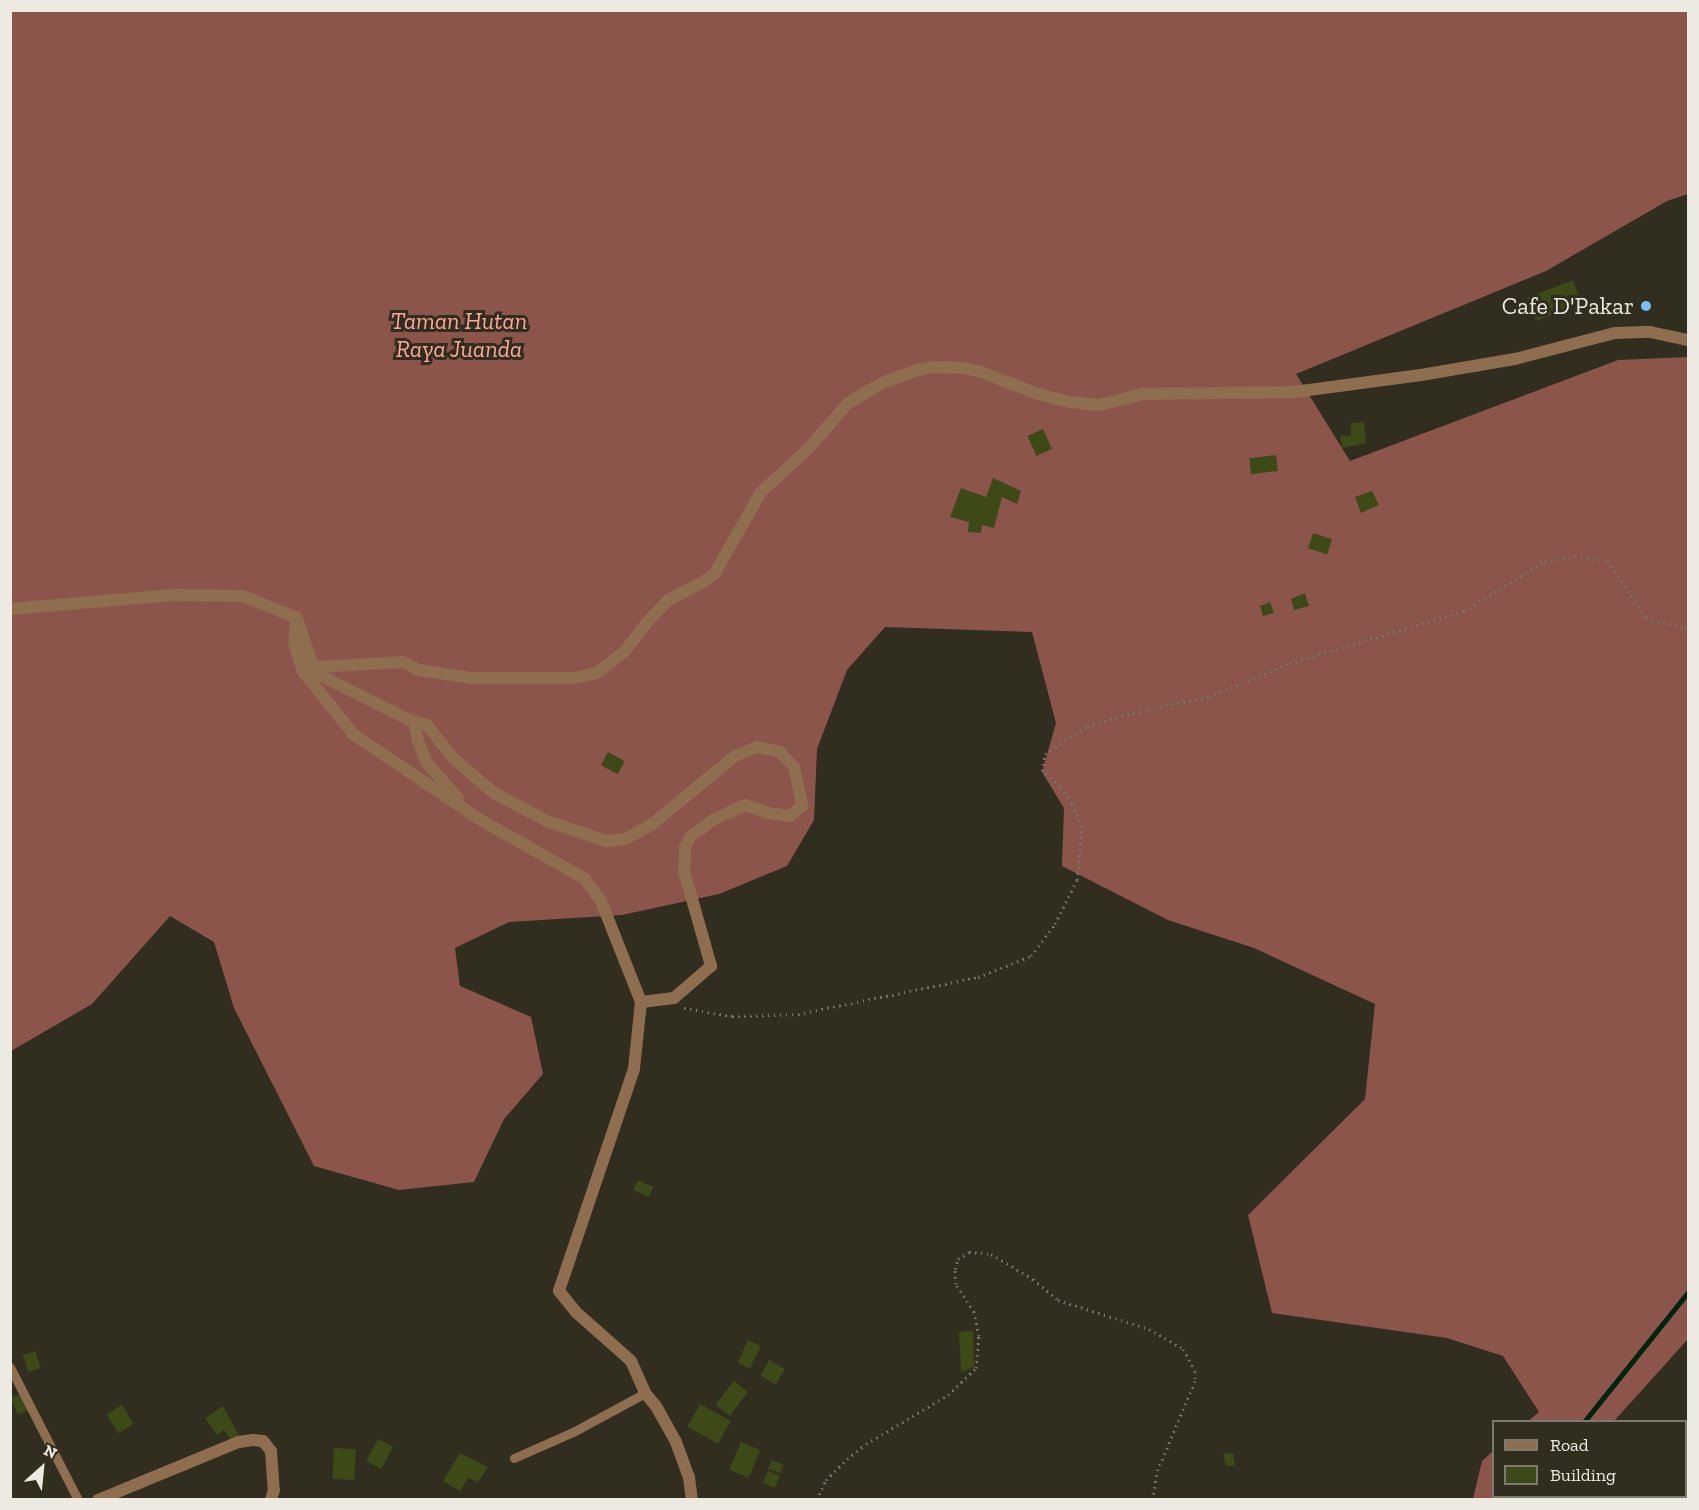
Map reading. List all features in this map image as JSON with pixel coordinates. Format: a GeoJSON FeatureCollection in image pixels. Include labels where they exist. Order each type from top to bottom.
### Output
{"type":"FeatureCollection","features":[{"type":"Feature","properties":{"kind":"street"},"geometry":{"type":"LineString","coordinates":[[313,667],[403,662],[418,670],[472,678],[573,678],[597,673],[624,652],[668,600],[702,583],[714,573],[761,492],[797,460],[848,403],[882,382],[918,370],[932,367],[964,368],[1038,394],[1069,402],[1099,405],[1143,394],[1294,392],[1421,375],[1515,359],[1615,333],[1650,332],[1689,340]]}},
{"type":"Feature","properties":{"kind":"street"},"geometry":{"type":"LineString","coordinates":[[10,609],[173,595],[243,596],[297,618],[313,667],[322,676],[414,722],[427,725],[453,758],[494,793],[549,822],[606,841],[625,839],[651,825],[735,756],[757,747],[780,752],[794,767],[802,806],[790,816],[769,813],[745,805],[713,820],[691,836],[686,847],[684,871],[711,966],[674,998],[641,1002]]}},
{"type":"Feature","properties":{"kind":"street"},"geometry":{"type":"LineString","coordinates":[[297,618],[294,643],[302,670],[353,734],[468,811],[585,879],[601,901],[641,1002],[633,1069],[559,1291],[577,1313],[631,1361],[645,1393],[656,1406],[676,1442],[689,1477],[692,1500]]}},
{"type":"Feature","properties":{"kind":"street"},"geometry":{"type":"LineString","coordinates":[[414,722],[418,741],[427,762],[468,811]]}},
{"type":"Feature","properties":{"kind":"street"},"geometry":{"type":"LineString","coordinates":[[98,1500],[239,1442],[252,1440],[263,1441],[271,1451],[274,1490],[271,1500]]}},
{"type":"Feature","properties":{"kind":"lane"},"geometry":{"type":"LineString","coordinates":[[10,1367],[78,1500]]}},
{"type":"Feature","properties":{"kind":"lane"},"geometry":{"type":"LineString","coordinates":[[514,1458],[573,1432],[645,1393]]}},
{"type":"Feature","properties":{"kind":"path"},"geometry":{"type":"LineString","coordinates":[[675,1007],[732,1016],[798,1014],[978,977],[1031,956],[1055,924],[1077,880],[1082,827],[1072,803],[1060,786],[1042,771],[1045,754],[1087,726],[1148,709],[1209,697],[1290,663],[1464,611],[1545,561],[1575,556],[1608,561],[1646,618],[1684,628],[1689,626]]}},
{"type":"Feature","properties":{"kind":"path"},"geometry":{"type":"LineString","coordinates":[[817,1500],[826,1480],[847,1459],[866,1444],[948,1395],[976,1368],[979,1336],[974,1311],[956,1284],[956,1264],[962,1255],[969,1252],[991,1254],[1026,1274],[1058,1300],[1149,1329],[1183,1349],[1196,1371],[1195,1381],[1158,1469],[1152,1500]]}},
{"type":"Feature","properties":{"kind":"green space","name":"Taman Hutan Raya Juanda"},"geometry":{"type":"Polygon","coordinates":[[[11,11],[1688,11],[1688,194],[1667,201],[1546,271],[1296,374],[1350,461],[1618,360],[1688,357],[1688,1339],[1615,1420],[1529,1420],[1539,1412],[1503,1356],[1447,1338],[1272,1313],[1248,1215],[1365,1099],[1375,1004],[1254,948],[1168,920],[1062,866],[1064,808],[1042,772],[1056,723],[1032,632],[885,627],[847,670],[817,749],[814,820],[787,866],[719,894],[622,915],[509,922],[455,948],[460,986],[531,1017],[543,1074],[504,1119],[474,1182],[399,1190],[314,1166],[234,1008],[214,942],[170,916],[92,1004],[11,1051],[11,11]]]}},
{"type":"Feature","properties":{"kind":"green space"},"geometry":{"type":"Polygon","coordinates":[[[1492,1452],[1492,1498],[1546,1498],[1473,1499],[1482,1461],[1492,1452]]]}},
{"type":"Feature","properties":{"kind":"building"},"geometry":{"type":"Polygon","coordinates":[[[1573,280],[1582,303],[1536,321],[1527,298],[1573,280]]]}},
{"type":"Feature","properties":{"kind":"building"},"geometry":{"type":"Polygon","coordinates":[[[1364,422],[1366,443],[1342,448],[1340,435],[1351,436],[1351,423],[1364,422]]]}},
{"type":"Feature","properties":{"kind":"building"},"geometry":{"type":"Polygon","coordinates":[[[1043,429],[1052,449],[1036,456],[1027,436],[1043,429]]]}},
{"type":"Feature","properties":{"kind":"building"},"geometry":{"type":"Polygon","coordinates":[[[1276,455],[1278,471],[1251,474],[1249,458],[1276,455]]]}},
{"type":"Feature","properties":{"kind":"building"},"geometry":{"type":"Polygon","coordinates":[[[993,478],[1021,491],[1017,504],[1002,497],[994,528],[982,525],[981,533],[968,532],[969,522],[950,517],[961,488],[986,497],[993,478]]]}},
{"type":"Feature","properties":{"kind":"building"},"geometry":{"type":"Polygon","coordinates":[[[1372,491],[1379,505],[1361,513],[1355,497],[1372,491]]]}},
{"type":"Feature","properties":{"kind":"building"},"geometry":{"type":"Polygon","coordinates":[[[1313,533],[1332,539],[1327,554],[1308,548],[1313,533]]]}},
{"type":"Feature","properties":{"kind":"building"},"geometry":{"type":"Polygon","coordinates":[[[1305,593],[1309,606],[1294,610],[1291,599],[1305,593]]]}},
{"type":"Feature","properties":{"kind":"building"},"geometry":{"type":"Polygon","coordinates":[[[1270,602],[1274,613],[1263,616],[1260,606],[1270,602]]]}},
{"type":"Feature","properties":{"kind":"building"},"geometry":{"type":"Polygon","coordinates":[[[608,752],[625,761],[618,774],[601,765],[608,752]]]}},
{"type":"Feature","properties":{"kind":"building"},"geometry":{"type":"Polygon","coordinates":[[[638,1180],[654,1187],[649,1197],[634,1190],[638,1180]]]}},
{"type":"Feature","properties":{"kind":"building"},"geometry":{"type":"Polygon","coordinates":[[[973,1331],[974,1367],[961,1372],[959,1332],[973,1331]]]}},
{"type":"Feature","properties":{"kind":"building"},"geometry":{"type":"Polygon","coordinates":[[[748,1340],[761,1346],[750,1369],[737,1363],[748,1340]]]}},
{"type":"Feature","properties":{"kind":"building"},"geometry":{"type":"Polygon","coordinates":[[[35,1351],[41,1368],[29,1372],[23,1355],[35,1351]]]}},
{"type":"Feature","properties":{"kind":"building"},"geometry":{"type":"Polygon","coordinates":[[[769,1360],[785,1369],[776,1384],[760,1376],[769,1360]]]}},
{"type":"Feature","properties":{"kind":"building"},"geometry":{"type":"Polygon","coordinates":[[[734,1381],[748,1392],[730,1416],[716,1405],[734,1381]]]}},
{"type":"Feature","properties":{"kind":"building"},"geometry":{"type":"Polygon","coordinates":[[[23,1393],[30,1410],[18,1415],[11,1398],[23,1393]]]}},
{"type":"Feature","properties":{"kind":"building"},"geometry":{"type":"Polygon","coordinates":[[[700,1404],[731,1421],[718,1444],[687,1427],[700,1404]]]}},
{"type":"Feature","properties":{"kind":"building"},"geometry":{"type":"Polygon","coordinates":[[[122,1405],[134,1424],[118,1433],[107,1415],[122,1405]]]}},
{"type":"Feature","properties":{"kind":"building"},"geometry":{"type":"Polygon","coordinates":[[[223,1406],[240,1437],[232,1442],[224,1430],[217,1435],[205,1418],[223,1406]]]}},
{"type":"Feature","properties":{"kind":"building"},"geometry":{"type":"Polygon","coordinates":[[[378,1439],[393,1447],[381,1469],[366,1461],[378,1439]]]}},
{"type":"Feature","properties":{"kind":"building"},"geometry":{"type":"Polygon","coordinates":[[[741,1442],[760,1450],[749,1478],[729,1470],[741,1442]]]}},
{"type":"Feature","properties":{"kind":"building"},"geometry":{"type":"Polygon","coordinates":[[[334,1448],[356,1449],[354,1480],[332,1479],[334,1448]]]}},
{"type":"Feature","properties":{"kind":"building"},"geometry":{"type":"Polygon","coordinates":[[[460,1453],[488,1467],[478,1482],[468,1478],[460,1491],[443,1481],[460,1453]]]}},
{"type":"Feature","properties":{"kind":"building"},"geometry":{"type":"Polygon","coordinates":[[[1233,1453],[1235,1466],[1226,1466],[1223,1454],[1233,1453]]]}},
{"type":"Feature","properties":{"kind":"building"},"geometry":{"type":"Polygon","coordinates":[[[772,1460],[784,1465],[780,1473],[768,1469],[772,1460]]]}},
{"type":"Feature","properties":{"kind":"building"},"geometry":{"type":"Polygon","coordinates":[[[768,1471],[780,1476],[775,1488],[763,1483],[768,1471]]]}},
{"type":"Feature","properties":{"kind":"waterway"},"geometry":{"type":"LineString","coordinates":[[1586,1420],[1688,1292]]}},
{"type":"Feature","properties":{"kind":"place","name":"Cafe D'Pakar"},"geometry":{"type":"Point","coordinates":[1646,306]}}]}
